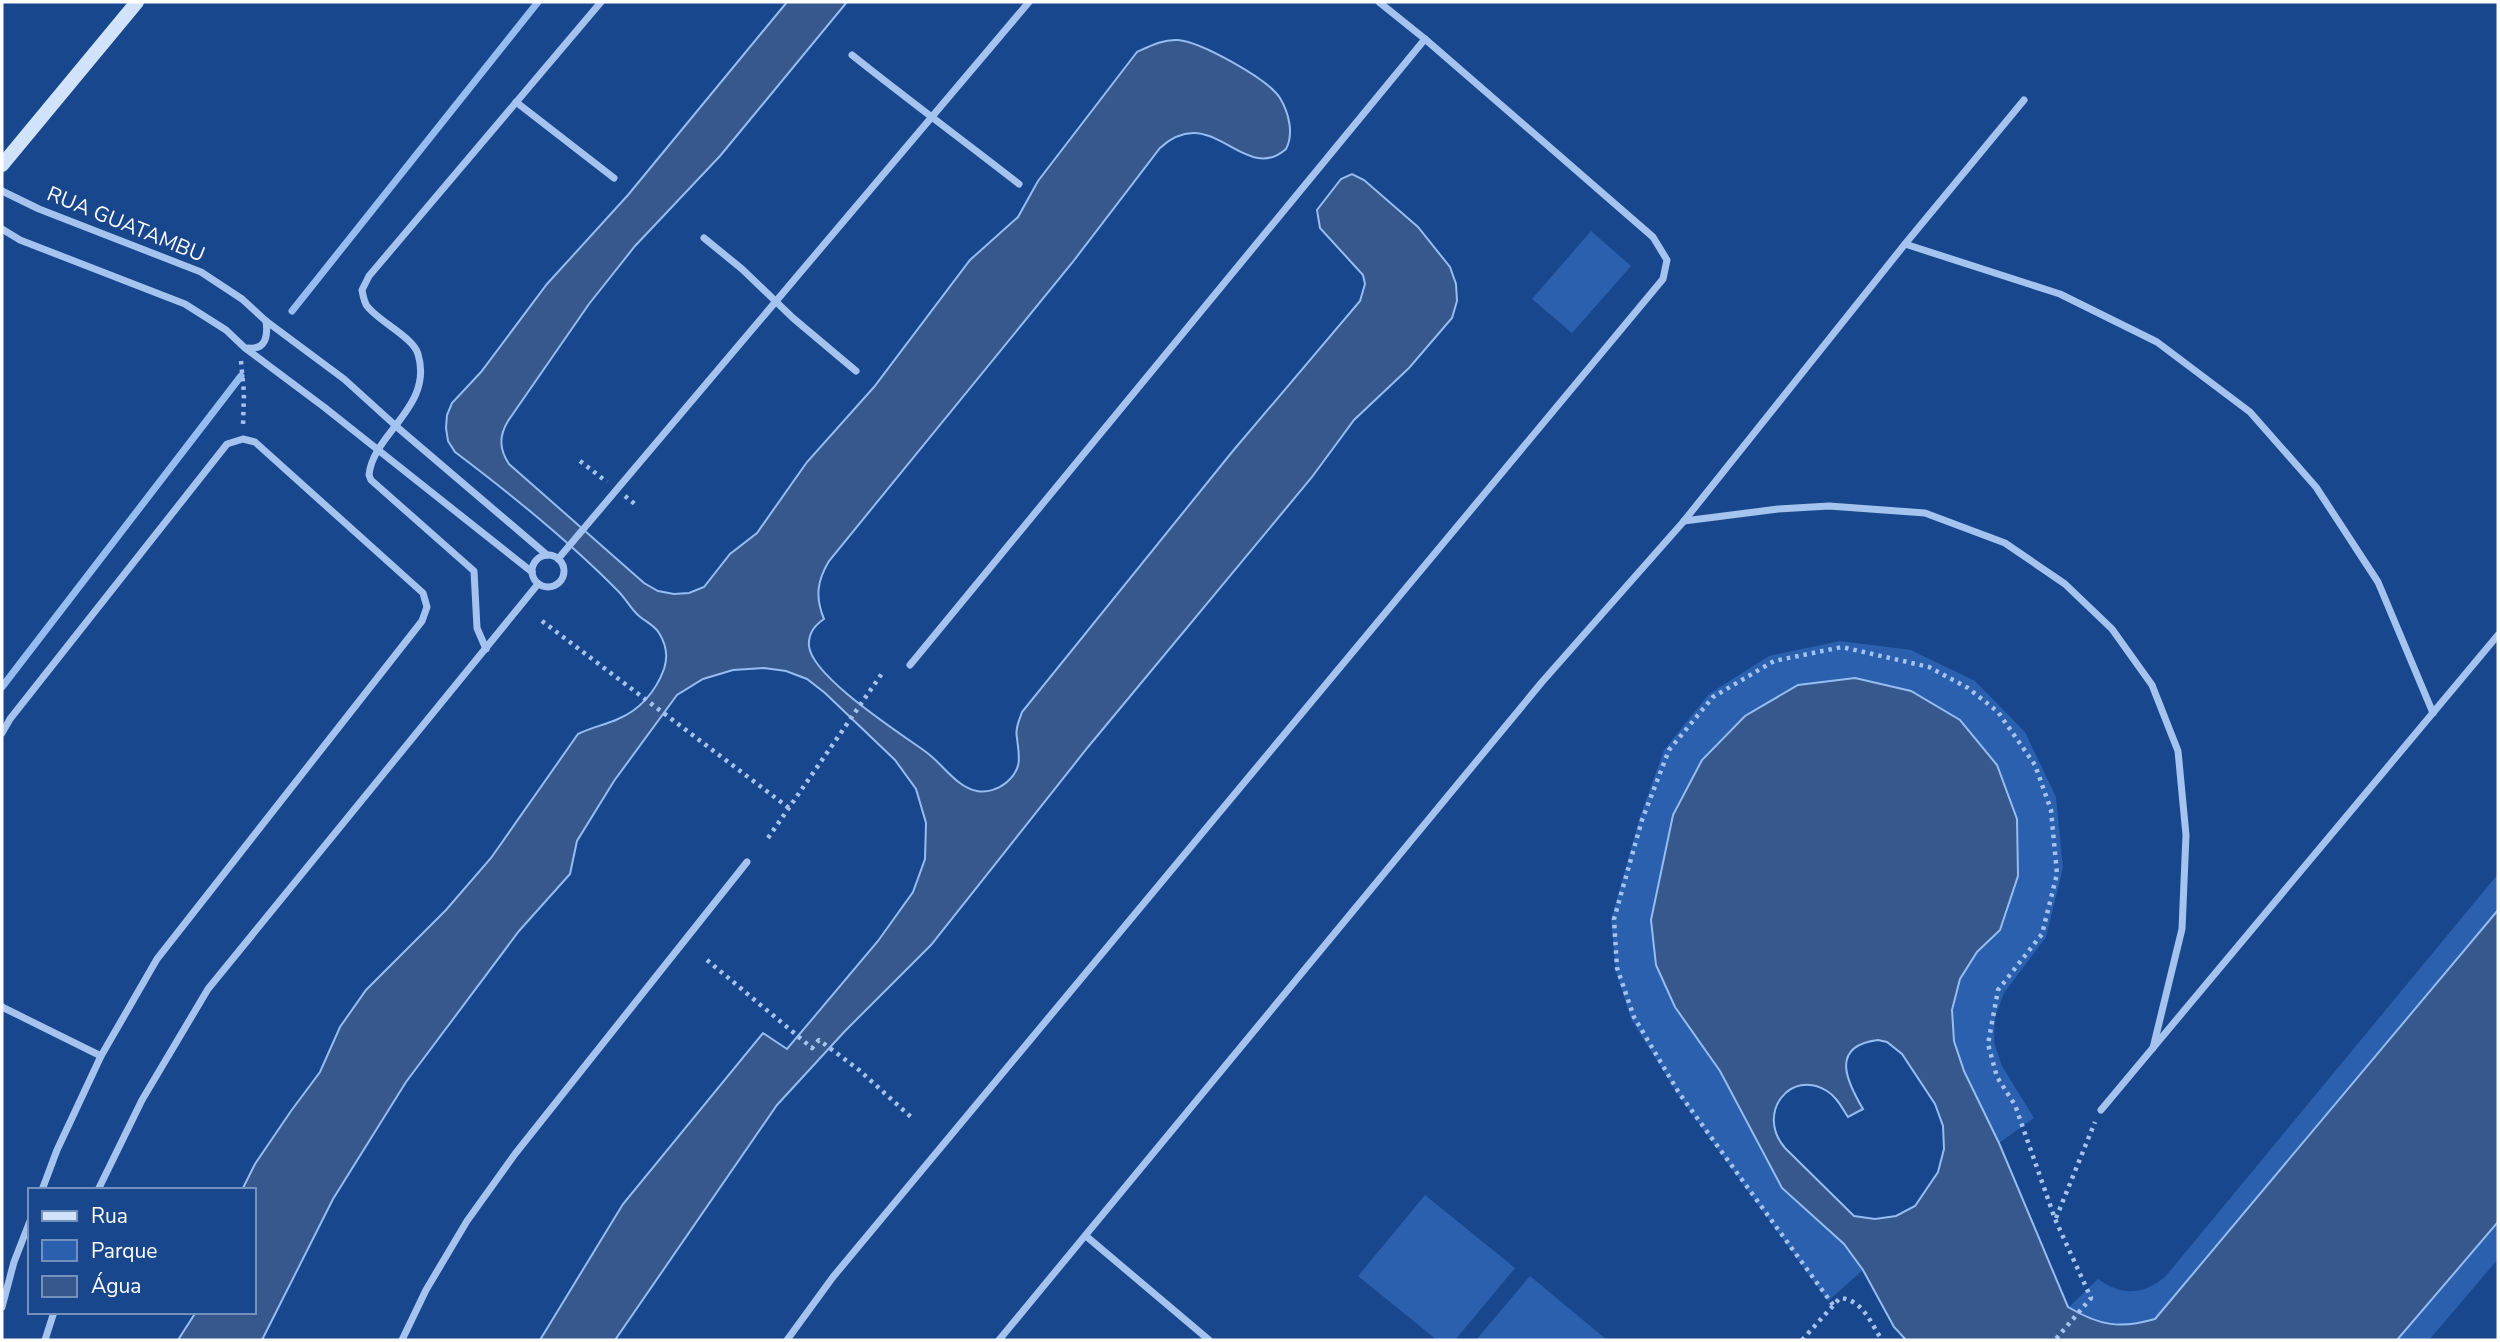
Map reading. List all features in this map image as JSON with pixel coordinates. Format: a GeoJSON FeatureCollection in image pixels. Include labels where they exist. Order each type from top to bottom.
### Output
{"type":"FeatureCollection","features":[{"type":"Feature","properties":{"kind":"street"},"geometry":{"type":"LineString","coordinates":[[2,165],[137,2]]}},
{"type":"Feature","properties":{"kind":"street"},"geometry":{"type":"LineString","coordinates":[[486,649],[477,628],[474,572],[371,480],[370,469],[378,450],[397,427],[412,401],[422,374],[417,350],[367,305],[362,290],[369,276],[601,2]]}},
{"type":"Feature","properties":{"kind":"street"},"geometry":{"type":"LineString","coordinates":[[561,556],[1030,2]]}},
{"type":"Feature","properties":{"kind":"street"},"geometry":{"type":"LineString","coordinates":[[787,1340],[833,1277],[1663,279],[1667,260],[1653,237],[1379,2]]}},
{"type":"Feature","properties":{"kind":"street"},"geometry":{"type":"LineString","coordinates":[[910,665],[1424,38]]}},
{"type":"Feature","properties":{"kind":"street"},"geometry":{"type":"LineString","coordinates":[[852,55],[1019,184]]}},
{"type":"Feature","properties":{"kind":"street"},"geometry":{"type":"LineString","coordinates":[[999,1340],[1542,682],[1684,521],[1905,244],[2024,100]]}},
{"type":"Feature","properties":{"kind":"street"},"geometry":{"type":"LineString","coordinates":[[516,102],[614,178]]}},
{"type":"Feature","properties":{"kind":"street","name":"RUA GUATAMBU"},"geometry":{"type":"LineString","coordinates":[[2,191],[39,209],[201,272],[242,299],[266,321],[344,379],[547,555]]}},
{"type":"Feature","properties":{"kind":"street"},"geometry":{"type":"LineString","coordinates":[[2,229],[20,240],[185,304],[226,330],[245,348],[532,572],[538,584],[549,587],[559,583],[564,568],[561,556]]}},
{"type":"Feature","properties":{"kind":"street"},"geometry":{"type":"LineString","coordinates":[[704,238],[856,371]]}},
{"type":"Feature","properties":{"kind":"street"},"geometry":{"type":"LineString","coordinates":[[1905,244],[2060,294],[2157,342],[2250,412],[2316,487],[2378,582],[2433,713]]}},
{"type":"Feature","properties":{"kind":"street"},"geometry":{"type":"LineString","coordinates":[[245,348],[255,349],[264,344],[266,321]]}},
{"type":"Feature","properties":{"kind":"street"},"geometry":{"type":"LineString","coordinates":[[2,733],[227,444],[243,439],[255,442],[423,593],[427,607],[422,621],[157,959],[101,1056],[57,1150],[43,1188]]}},
{"type":"Feature","properties":{"kind":"street"},"geometry":{"type":"LineString","coordinates":[[1684,521],[1778,509],[1829,506],[1925,513],[2005,543],[2064,584],[2112,629],[2151,685],[2178,751],[2186,835],[2182,929],[2152,1048]]}},
{"type":"Feature","properties":{"kind":"street"},"geometry":{"type":"LineString","coordinates":[[532,572],[538,559],[547,555],[561,556]]}},
{"type":"Feature","properties":{"kind":"street"},"geometry":{"type":"LineString","coordinates":[[99,1188],[142,1100],[208,989],[538,584]]}},
{"type":"Feature","properties":{"kind":"street"},"geometry":{"type":"LineString","coordinates":[[2101,1110],[2498,635]]}},
{"type":"Feature","properties":{"kind":"street"},"geometry":{"type":"LineString","coordinates":[[402,1340],[426,1290],[467,1221],[514,1154],[747,862]]}},
{"type":"Feature","properties":{"kind":"street"},"geometry":{"type":"LineString","coordinates":[[2,1007],[101,1056]]}},
{"type":"Feature","properties":{"kind":"street"},"geometry":{"type":"LineString","coordinates":[[2,1307],[28,1226]]}},
{"type":"Feature","properties":{"kind":"street"},"geometry":{"type":"LineString","coordinates":[[1086,1236],[1209,1340]]}},
{"type":"Feature","properties":{"kind":"street"},"geometry":{"type":"LineString","coordinates":[[45,1340],[53,1314]]}},
{"type":"Feature","properties":{"kind":"path"},"geometry":{"type":"LineString","coordinates":[[243,439],[244,393],[240,353],[245,348]]}},
{"type":"Feature","properties":{"kind":"path"},"geometry":{"type":"LineString","coordinates":[[541,621],[789,808]]}},
{"type":"Feature","properties":{"kind":"path"},"geometry":{"type":"LineString","coordinates":[[1833,1305],[1679,1093],[1634,1017],[1618,968],[1614,919],[1642,820],[1670,750],[1713,697],[1774,661],[1842,647],[1929,667],[1968,688],[1998,712],[2035,765],[2051,810],[2057,874],[2042,934],[1998,990],[1988,1045],[1997,1077],[2015,1105],[2055,1219],[2091,1298],[2055,1340]]}},
{"type":"Feature","properties":{"kind":"path"},"geometry":{"type":"LineString","coordinates":[[768,838],[883,672]]}},
{"type":"Feature","properties":{"kind":"path"},"geometry":{"type":"LineString","coordinates":[[707,960],[812,1048],[819,1040],[859,1070],[911,1117]]}},
{"type":"Feature","properties":{"kind":"path"},"geometry":{"type":"LineString","coordinates":[[2055,1219],[2101,1110]]}},
{"type":"Feature","properties":{"kind":"path"},"geometry":{"type":"LineString","coordinates":[[1802,1340],[1839,1298],[1850,1299],[1859,1304],[1882,1340]]}},
{"type":"Feature","properties":{"kind":"green space"},"geometry":{"type":"Polygon","coordinates":[[[1591,231],[1631,266],[1572,333],[1532,299],[1591,231]]]}},
{"type":"Feature","properties":{"kind":"green space"},"geometry":{"type":"Polygon","coordinates":[[[1840,641],[1911,650],[1975,681],[2025,732],[2056,797],[2063,868],[2046,937],[2004,993],[1995,1017],[1994,1042],[2002,1066],[2034,1118],[1999,1143],[1965,1073],[1953,1025],[1954,1001],[1961,977],[1976,952],[2000,930],[1673,814],[1651,920],[1675,1007],[1720,1071],[1782,1188],[1844,1244],[1863,1270],[1828,1301],[1679,1096],[1631,1019],[1616,971],[1611,920],[1640,817],[1664,750],[1709,694],[1769,656],[1840,641]]]}},
{"type":"Feature","properties":{"kind":"green space"},"geometry":{"type":"Polygon","coordinates":[[[2498,874],[2498,910],[2155,1319],[2131,1324],[2110,1324],[2090,1318],[2069,1307],[2098,1279],[2115,1288],[2132,1291],[2148,1287],[2165,1277],[2498,874]]]}},
{"type":"Feature","properties":{"kind":"green space"},"geometry":{"type":"Polygon","coordinates":[[[1425,1195],[1515,1268],[1455,1340],[1437,1340],[1358,1276],[1425,1195]]]}},
{"type":"Feature","properties":{"kind":"green space"},"geometry":{"type":"Polygon","coordinates":[[[2498,1222],[2498,1259],[2429,1340],[2397,1340],[2498,1222]]]}},
{"type":"Feature","properties":{"kind":"green space"},"geometry":{"type":"Polygon","coordinates":[[[1530,1276],[1607,1340],[1476,1340],[1530,1276]]]}},
{"type":"Feature","properties":{"kind":"water"},"geometry":{"type":"Polygon","coordinates":[[[787,2],[847,2],[720,156],[635,246],[589,304],[503,432],[502,448],[509,464],[644,583],[658,591],[689,593],[704,587],[730,554],[757,533],[807,462],[874,387],[970,260],[1018,217],[1038,181],[1137,52],[1172,40],[1188,42],[1233,63],[1262,81],[1280,98],[1288,117],[1290,137],[1286,149],[1271,158],[1256,158],[1212,137],[1196,133],[1179,136],[1160,148],[1072,263],[825,568],[818,596],[824,619],[813,630],[809,642],[814,659],[840,688],[926,752],[956,780],[969,789],[981,791],[993,790],[1016,772],[1019,762],[1017,731],[1022,712],[1232,452],[1360,301],[1365,284],[1363,275],[1320,228],[1317,210],[1341,179],[1352,174],[1364,180],[1418,227],[1450,267],[1456,284],[1457,301],[1452,318],[1409,368],[1354,420],[1312,477],[1088,747],[931,945],[845,1031],[777,1105],[615,1340],[540,1340],[623,1204],[763,1033],[787,1049],[878,941],[913,892],[925,859],[926,823],[916,789],[895,760],[825,693],[807,679],[786,671],[764,668],[733,670],[703,679],[677,695],[614,781],[577,841],[570,874],[519,931],[406,1082],[333,1199],[262,1340],[178,1340],[195,1314],[256,1314],[256,1188],[243,1188],[255,1164],[320,1072],[340,1027],[366,990],[446,910],[491,858],[578,734],[626,715],[646,699],[661,677],[666,655],[657,630],[636,613],[599,572],[559,536],[455,452],[448,441],[446,428],[452,403],[481,372],[547,284],[628,195],[787,2]]]}},
{"type":"Feature","properties":{"kind":"water"},"geometry":{"type":"Polygon","coordinates":[[[1855,678],[1911,691],[1960,720],[1997,765],[2017,819],[2018,876],[2000,930],[1977,952],[1960,979],[1952,1010],[1954,1041],[1964,1071],[1999,1143],[2068,1307],[2100,1322],[2121,1325],[2155,1319],[2498,910],[2498,1222],[2397,1340],[1906,1340],[1894,1327],[1863,1270],[1844,1244],[1782,1188],[1720,1071],[1675,1007],[1656,965],[1651,920],[1673,815],[1702,760],[1745,716],[1798,685],[1855,678]],[[1878,1040],[1863,1044],[1848,1057],[1848,1077],[1863,1109],[1848,1117],[1827,1091],[1814,1085],[1801,1085],[1781,1098],[1774,1121],[1777,1135],[1785,1148],[1854,1216],[1875,1219],[1896,1216],[1915,1206],[1938,1172],[1944,1149],[1943,1126],[1935,1104],[1902,1054],[1887,1042],[1878,1040]]]}},
{"type":"Feature","properties":{"kind":"waterway"},"geometry":{"type":"LineString","coordinates":[[292,311],[538,2]]}},
{"type":"Feature","properties":{"kind":"waterway"},"geometry":{"type":"LineString","coordinates":[[2,687],[241,376]]}}]}
